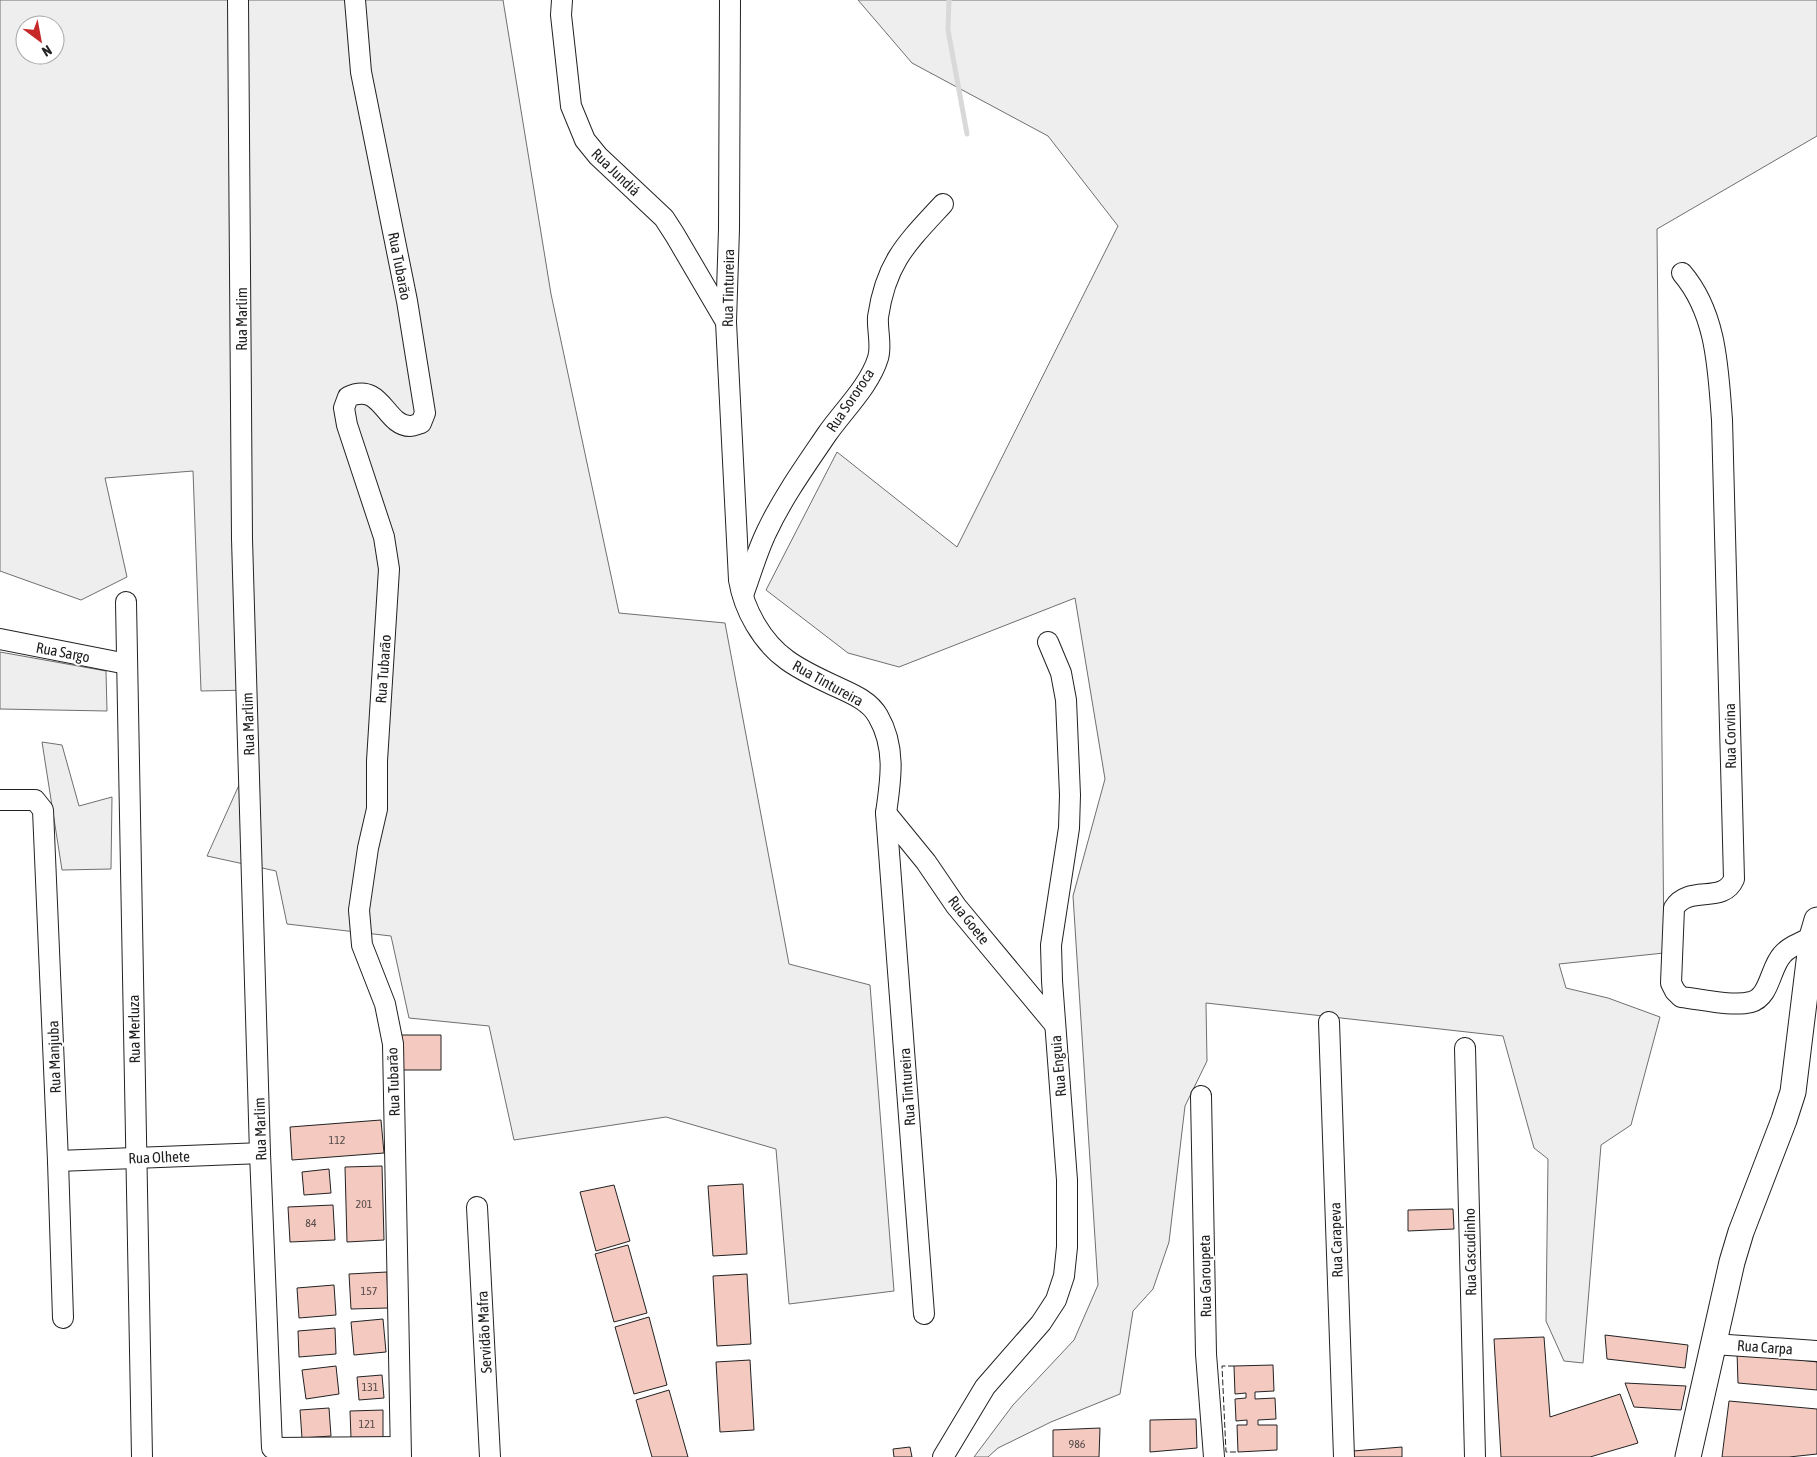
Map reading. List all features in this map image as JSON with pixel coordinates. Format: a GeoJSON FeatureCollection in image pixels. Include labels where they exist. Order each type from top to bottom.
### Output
{"type":"FeatureCollection","features":[{"type":"Feature","properties":{"kind":"main road"},"geometry":{"type":"LineString","coordinates":[[1688,1457],[1713,1344],[1741,1232],[1793,1092],[1814,929]]}},
{"type":"Feature","properties":{"kind":"street","name":"Rua Marlim"},"geometry":{"type":"LineString","coordinates":[[238,0],[242,539],[260,1152],[272,1448],[401,1452]]}},
{"type":"Feature","properties":{"kind":"street","name":"Rua Tubarão"},"geometry":{"type":"LineString","coordinates":[[355,0],[361,72],[407,301],[425,413],[421,423],[410,426],[398,421],[379,402],[366,393],[356,394],[348,398],[344,408],[347,425],[384,536],[389,569],[377,761],[377,809],[368,848],[358,910],[362,945],[385,1004],[393,1044],[401,1452]]}},
{"type":"Feature","properties":{"kind":"street","name":"Rua Jundiá"},"geometry":{"type":"LineString","coordinates":[[562,0],[561,15],[571,106],[585,140],[598,156],[664,218],[726,322]]}},
{"type":"Feature","properties":{"kind":"street","name":"Rua Tintureira"},"geometry":{"type":"LineString","coordinates":[[730,0],[729,229],[726,322],[738,562],[742,596],[750,615],[766,639],[786,660],[811,675],[861,698],[878,715],[888,742],[892,769],[886,813],[924,1314]]}},
{"type":"Feature","properties":{"kind":"street","name":"Rua Sororoca"},"geometry":{"type":"LineString","coordinates":[[742,596],[766,532],[828,433],[856,396],[878,358],[878,320],[882,291],[892,267],[908,241],[943,204]]}},
{"type":"Feature","properties":{"kind":"street","name":"Rua Corvina"},"geometry":{"type":"LineString","coordinates":[[1682,273],[1702,302],[1711,332],[1719,374],[1722,420],[1734,879],[1730,887],[1722,892],[1687,896],[1678,900],[1674,908],[1671,983],[1675,992],[1681,997],[1738,1004],[1752,1002],[1759,999],[1764,993],[1778,960],[1783,953],[1814,929]]}},
{"type":"Feature","properties":{"kind":"street","name":"Rua Merluza"},"geometry":{"type":"LineString","coordinates":[[126,602],[142,1457]]}},
{"type":"Feature","properties":{"kind":"street","name":"Rua Sargo"},"geometry":{"type":"LineString","coordinates":[[0,639],[127,664]]}},
{"type":"Feature","properties":{"kind":"street","name":"Rua Enguia"},"geometry":{"type":"LineString","coordinates":[[943,1457],[986,1387],[1041,1323],[1056,1300],[1064,1276],[1067,1247],[1067,1180],[1051,945],[1069,828],[1070,795],[1066,700],[1061,673],[1048,642]]}},
{"type":"Feature","properties":{"kind":"street","name":"Rua Manjuba"},"geometry":{"type":"LineString","coordinates":[[0,800],[34,800],[44,810],[63,1318]]}},
{"type":"Feature","properties":{"kind":"street","name":"Rua Goete"},"geometry":{"type":"LineString","coordinates":[[886,813],[926,862],[956,906],[1055,1025]]}},
{"type":"Feature","properties":{"kind":"street","name":"Rua Carapeva"},"geometry":{"type":"LineString","coordinates":[[1329,1022],[1344,1457]]}},
{"type":"Feature","properties":{"kind":"street","name":"Rua Cascudinho"},"geometry":{"type":"LineString","coordinates":[[1465,1048],[1475,1457]]}},
{"type":"Feature","properties":{"kind":"street","name":"Rua Garoupeta"},"geometry":{"type":"LineString","coordinates":[[1201,1096],[1206,1354],[1214,1457]]}},
{"type":"Feature","properties":{"kind":"street","name":"Rua Olhete"},"geometry":{"type":"LineString","coordinates":[[58,1161],[260,1152]]}},
{"type":"Feature","properties":{"kind":"street","name":"Servidão Mafra"},"geometry":{"type":"LineString","coordinates":[[477,1206],[490,1457]]}},
{"type":"Feature","properties":{"kind":"street","name":"Rua Carpa"},"geometry":{"type":"LineString","coordinates":[[1713,1344],[1817,1351]]}},
{"type":"Feature","properties":{"kind":"shaded area"},"geometry":{"type":"Polygon","coordinates":[[[0,0],[503,0],[551,294],[619,613],[725,623],[789,964],[870,985],[894,1291],[789,1304],[776,1149],[666,1117],[514,1140],[489,1026],[409,1018],[391,936],[287,924],[276,871],[207,856],[258,743],[252,690],[201,691],[193,471],[105,478],[127,577],[81,600],[0,571],[0,0]]]}},
{"type":"Feature","properties":{"kind":"shaded area"},"geometry":{"type":"Polygon","coordinates":[[[858,0],[1817,0],[1817,136],[1657,229],[1664,953],[1559,964],[1566,988],[1608,998],[1660,1017],[1631,1125],[1601,1145],[1583,1363],[1564,1361],[1546,1321],[1548,1159],[1534,1148],[1503,1036],[1206,1003],[1207,1061],[1185,1106],[1169,1242],[1153,1289],[1133,1311],[1120,1394],[1051,1422],[998,1448],[988,1457],[974,1457],[1013,1405],[1074,1340],[1098,1285],[1073,896],[1105,779],[1075,598],[899,667],[848,653],[766,590],[837,452],[957,547],[1118,226],[1048,136],[912,63],[858,0]]]}},
{"type":"Feature","properties":{"kind":"shaded area"},"geometry":{"type":"Polygon","coordinates":[[[0,652],[106,671],[107,711],[0,709],[0,652]]]}},
{"type":"Feature","properties":{"kind":"shaded area"},"geometry":{"type":"Polygon","coordinates":[[[42,742],[62,745],[79,806],[112,797],[111,869],[62,870],[42,742]]]}},
{"type":"Feature","properties":{"kind":"building"},"geometry":{"type":"Polygon","coordinates":[[[401,1035],[441,1035],[441,1070],[400,1070],[401,1035]]]}},
{"type":"Feature","properties":{"kind":"building"},"geometry":{"type":"Polygon","coordinates":[[[381,1120],[384,1153],[292,1160],[290,1127],[381,1120]]]}},
{"type":"Feature","properties":{"kind":"building"},"geometry":{"type":"Polygon","coordinates":[[[382,1166],[384,1240],[347,1242],[345,1167],[382,1166]]]}},
{"type":"Feature","properties":{"kind":"building"},"geometry":{"type":"Polygon","coordinates":[[[329,1169],[331,1193],[304,1195],[302,1172],[329,1169]]]}},
{"type":"Feature","properties":{"kind":"building"},"geometry":{"type":"Polygon","coordinates":[[[743,1184],[747,1254],[713,1256],[708,1186],[743,1184]]]}},
{"type":"Feature","properties":{"kind":"building"},"geometry":{"type":"Polygon","coordinates":[[[614,1185],[630,1241],[596,1251],[580,1192],[614,1185]]]}},
{"type":"Feature","properties":{"kind":"building"},"geometry":{"type":"Polygon","coordinates":[[[333,1205],[335,1240],[290,1242],[288,1207],[333,1205]]]}},
{"type":"Feature","properties":{"kind":"building"},"geometry":{"type":"Polygon","coordinates":[[[1453,1209],[1454,1229],[1408,1231],[1408,1210],[1453,1209]]]}},
{"type":"Feature","properties":{"kind":"building"},"geometry":{"type":"Polygon","coordinates":[[[628,1245],[647,1313],[614,1322],[595,1254],[628,1245]]]}},
{"type":"Feature","properties":{"kind":"building"},"geometry":{"type":"Polygon","coordinates":[[[387,1272],[388,1308],[351,1309],[349,1274],[387,1272]]]}},
{"type":"Feature","properties":{"kind":"building"},"geometry":{"type":"Polygon","coordinates":[[[747,1274],[751,1344],[717,1346],[713,1276],[747,1274]]]}},
{"type":"Feature","properties":{"kind":"building"},"geometry":{"type":"Polygon","coordinates":[[[334,1285],[336,1315],[299,1318],[297,1288],[334,1285]]]}},
{"type":"Feature","properties":{"kind":"building"},"geometry":{"type":"Polygon","coordinates":[[[649,1317],[667,1385],[634,1394],[615,1327],[649,1317]]]}},
{"type":"Feature","properties":{"kind":"building"},"geometry":{"type":"Polygon","coordinates":[[[383,1319],[386,1352],[354,1355],[351,1322],[383,1319]]]}},
{"type":"Feature","properties":{"kind":"building"},"geometry":{"type":"Polygon","coordinates":[[[335,1328],[336,1354],[299,1357],[298,1331],[335,1328]]]}},
{"type":"Feature","properties":{"kind":"building"},"geometry":{"type":"Polygon","coordinates":[[[1605,1335],[1688,1345],[1685,1368],[1607,1359],[1605,1335]]]}},
{"type":"Feature","properties":{"kind":"building"},"geometry":{"type":"Polygon","coordinates":[[[1544,1337],[1550,1417],[1620,1394],[1638,1443],[1590,1457],[1501,1457],[1494,1339],[1544,1337]]]}},
{"type":"Feature","properties":{"kind":"building"},"geometry":{"type":"Polygon","coordinates":[[[1737,1352],[1817,1362],[1817,1390],[1738,1383],[1737,1352]]]}},
{"type":"Feature","properties":{"kind":"building"},"geometry":{"type":"Polygon","coordinates":[[[750,1360],[754,1430],[720,1432],[716,1362],[750,1360]]]}},
{"type":"Feature","properties":{"kind":"building"},"geometry":{"type":"Polygon","coordinates":[[[1273,1365],[1274,1391],[1255,1392],[1255,1399],[1275,1398],[1276,1419],[1258,1420],[1258,1425],[1277,1425],[1277,1450],[1238,1452],[1237,1425],[1247,1425],[1247,1420],[1236,1421],[1235,1399],[1246,1398],[1246,1393],[1235,1394],[1234,1366],[1273,1365]]]}},
{"type":"Feature","properties":{"kind":"building"},"geometry":{"type":"Polygon","coordinates":[[[336,1366],[339,1394],[306,1399],[302,1370],[336,1366]]]}},
{"type":"Feature","properties":{"kind":"building"},"geometry":{"type":"Polygon","coordinates":[[[382,1375],[384,1398],[359,1400],[357,1377],[382,1375]]]}},
{"type":"Feature","properties":{"kind":"building"},"geometry":{"type":"Polygon","coordinates":[[[1625,1383],[1686,1386],[1681,1410],[1634,1407],[1625,1383]]]}},
{"type":"Feature","properties":{"kind":"building"},"geometry":{"type":"Polygon","coordinates":[[[669,1390],[688,1457],[652,1457],[636,1400],[669,1390]]]}},
{"type":"Feature","properties":{"kind":"building"},"geometry":{"type":"Polygon","coordinates":[[[1729,1401],[1817,1409],[1817,1454],[1789,1457],[1722,1457],[1729,1401]]]}},
{"type":"Feature","properties":{"kind":"building"},"geometry":{"type":"Polygon","coordinates":[[[329,1408],[331,1436],[302,1438],[300,1410],[329,1408]]]}},
{"type":"Feature","properties":{"kind":"building"},"geometry":{"type":"Polygon","coordinates":[[[383,1410],[383,1438],[351,1438],[350,1411],[383,1410]]]}},
{"type":"Feature","properties":{"kind":"building"},"geometry":{"type":"Polygon","coordinates":[[[1196,1419],[1197,1448],[1150,1452],[1150,1420],[1196,1419]]]}},
{"type":"Feature","properties":{"kind":"building"},"geometry":{"type":"Polygon","coordinates":[[[1100,1428],[1099,1457],[1053,1457],[1053,1430],[1100,1428]]]}},
{"type":"Feature","properties":{"kind":"building"},"geometry":{"type":"Polygon","coordinates":[[[910,1447],[912,1457],[894,1457],[893,1449],[910,1447]]]}},
{"type":"Feature","properties":{"kind":"building"},"geometry":{"type":"Polygon","coordinates":[[[1402,1447],[1402,1457],[1353,1457],[1353,1451],[1402,1447]]]}},
{"type":"Feature","properties":{"kind":"waterway"},"geometry":{"type":"LineString","coordinates":[[949,0],[948,30],[967,134]]}},
{"type":"Feature","properties":{"kind":"fence"},"geometry":{"type":"LineString","coordinates":[[1234,1366],[1222,1366],[1226,1452],[1238,1452]]}}]}
